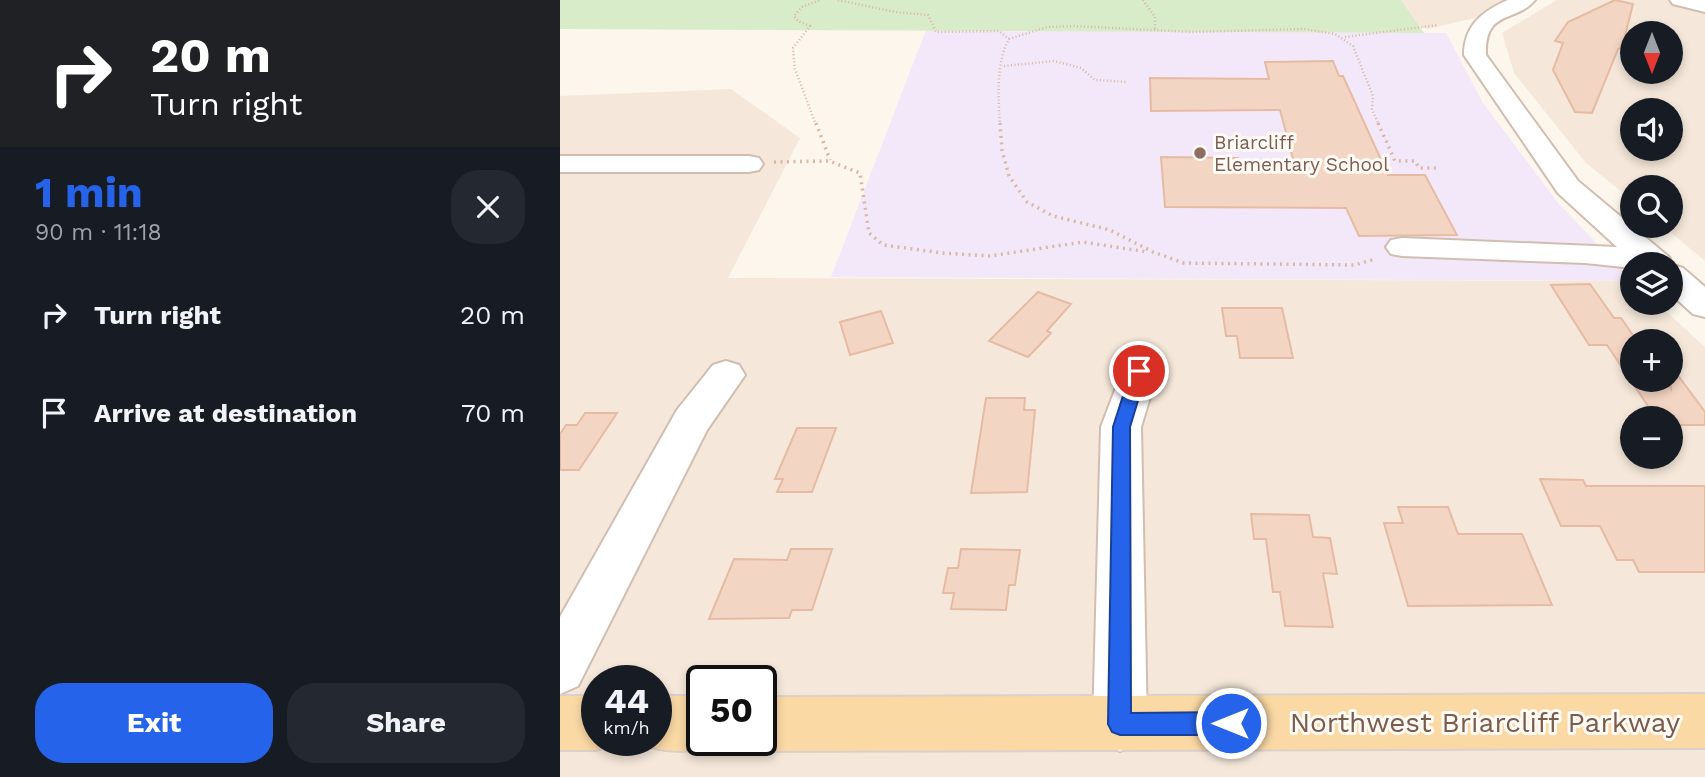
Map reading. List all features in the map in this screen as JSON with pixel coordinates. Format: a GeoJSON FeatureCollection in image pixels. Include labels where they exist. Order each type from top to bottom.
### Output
{"type":"FeatureCollection","features":[{"type":"Feature","properties":{"kind":"main road","name":"Northwest Briarcliff Parkway"},"geometry":{"type":"LineString","coordinates":[[777,723],[1705,721]]}},
{"type":"Feature","properties":{"kind":"main road"},"geometry":{"type":"LineString","coordinates":[[560,723],[581,723]]}},
{"type":"Feature","properties":{"kind":"street"},"geometry":{"type":"LineString","coordinates":[[1525,0],[1501,11],[1480,27],[1475,38],[1475,55],[1568,187],[1644,252]]}},
{"type":"Feature","properties":{"kind":"street"},"geometry":{"type":"LineString","coordinates":[[1680,0],[1705,6]]}},
{"type":"Feature","properties":{"kind":"street"},"geometry":{"type":"LineString","coordinates":[[560,164],[757,163]]}},
{"type":"Feature","properties":{"kind":"street"},"geometry":{"type":"LineString","coordinates":[[1393,251],[1586,253],[1620,259]]}},
{"type":"Feature","properties":{"kind":"street"},"geometry":{"type":"LineString","coordinates":[[1683,286],[1705,306]]}},
{"type":"Feature","properties":{"kind":"street"},"geometry":{"type":"LineString","coordinates":[[1120,724],[1121,427],[1139,371]]}},
{"type":"Feature","properties":{"kind":"street"},"geometry":{"type":"LineString","coordinates":[[560,668],[691,421],[726,375]]}},
{"type":"Feature","properties":{"kind":"path"},"geometry":{"type":"LineString","coordinates":[[820,0],[805,4],[796,12],[794,16],[798,21],[810,26],[793,48],[796,51],[795,69],[830,160]]}},
{"type":"Feature","properties":{"kind":"path"},"geometry":{"type":"LineString","coordinates":[[838,0],[895,12],[928,15],[936,32],[999,31],[1009,39]]}},
{"type":"Feature","properties":{"kind":"path"},"geometry":{"type":"LineString","coordinates":[[1143,0],[1155,17],[1156,31]]}},
{"type":"Feature","properties":{"kind":"path"},"geometry":{"type":"LineString","coordinates":[[1393,251],[1355,265],[1184,263],[1153,252],[1110,230],[1053,216],[1027,202],[1009,176],[1002,150],[998,104],[1004,48],[1009,39],[1047,27],[1191,32],[1304,29],[1344,37],[1437,25]]}},
{"type":"Feature","properties":{"kind":"path"},"geometry":{"type":"LineString","coordinates":[[1344,37],[1359,58],[1373,96],[1372,109],[1395,160],[1415,160],[1419,168],[1437,168]]}},
{"type":"Feature","properties":{"kind":"path"},"geometry":{"type":"LineString","coordinates":[[1004,66],[1040,61],[1062,62],[1081,68],[1095,80],[1127,82]]}},
{"type":"Feature","properties":{"kind":"path"},"geometry":{"type":"LineString","coordinates":[[757,163],[830,160],[846,163],[860,173],[869,233],[883,245],[990,256],[1083,242],[1153,252]]}},
{"type":"Feature","properties":{"kind":"shaded area"},"geometry":{"type":"Polygon","coordinates":[[[1401,0],[1519,0],[1483,16],[1428,29],[1418,25],[1401,0]]]}},
{"type":"Feature","properties":{"kind":"shaded area"},"geometry":{"type":"Polygon","coordinates":[[[1557,0],[1705,0],[1705,261],[1677,238],[1683,238],[1683,175],[1620,175],[1620,190],[1586,163],[1514,73],[1502,33],[1557,0]]]}},
{"type":"Feature","properties":{"kind":"shaded area","name":"Briarcliff Elementary School"},"geometry":{"type":"Polygon","coordinates":[[[926,30],[1446,33],[1483,103],[1559,204],[1620,267],[1620,281],[831,277],[926,30]]]}},
{"type":"Feature","properties":{"kind":"shaded area"},"geometry":{"type":"Polygon","coordinates":[[[731,89],[800,138],[728,278],[1620,281],[1620,315],[1670,315],[1705,347],[1705,777],[560,777],[560,96],[731,89]]]}},
{"type":"Feature","properties":{"kind":"green space"},"geometry":{"type":"Polygon","coordinates":[[[560,0],[1401,0],[1424,33],[560,29],[560,0]]]}},
{"type":"Feature","properties":{"kind":"building"},"geometry":{"type":"Polygon","coordinates":[[[1615,0],[1633,4],[1629,21],[1620,21],[1620,48],[1592,113],[1575,112],[1553,70],[1563,43],[1555,41],[1568,22],[1615,0]]]}},
{"type":"Feature","properties":{"kind":"building"},"geometry":{"type":"Polygon","coordinates":[[[1333,61],[1339,76],[1343,76],[1388,175],[1425,175],[1457,235],[1359,236],[1346,208],[1165,207],[1161,157],[1238,158],[1243,170],[1296,170],[1280,110],[1151,111],[1150,78],[1269,79],[1265,62],[1333,61]]]}},
{"type":"Feature","properties":{"kind":"building"},"geometry":{"type":"Polygon","coordinates":[[[1590,284],[1614,318],[1621,318],[1629,329],[1620,329],[1620,364],[1607,345],[1589,345],[1551,285],[1590,284]]]}},
{"type":"Feature","properties":{"kind":"building"},"geometry":{"type":"Polygon","coordinates":[[[1038,292],[1071,304],[1047,331],[1051,333],[1028,357],[989,341],[1038,292]]]}},
{"type":"Feature","properties":{"kind":"building"},"geometry":{"type":"Polygon","coordinates":[[[1222,308],[1282,308],[1293,358],[1240,358],[1237,336],[1226,336],[1222,308]]]}},
{"type":"Feature","properties":{"kind":"building"},"geometry":{"type":"Polygon","coordinates":[[[881,311],[893,343],[850,355],[840,322],[881,311]]]}},
{"type":"Feature","properties":{"kind":"building"},"geometry":{"type":"Polygon","coordinates":[[[1683,382],[1705,412],[1705,425],[1683,425],[1683,406],[1648,406],[1639,392],[1683,392],[1683,382]]]}},
{"type":"Feature","properties":{"kind":"building"},"geometry":{"type":"Polygon","coordinates":[[[986,398],[1025,398],[1024,410],[1035,410],[1027,492],[971,493],[986,398]]]}},
{"type":"Feature","properties":{"kind":"building"},"geometry":{"type":"Polygon","coordinates":[[[585,413],[617,413],[579,470],[560,470],[560,434],[566,425],[577,425],[585,413]]]}},
{"type":"Feature","properties":{"kind":"building"},"geometry":{"type":"Polygon","coordinates":[[[797,428],[836,428],[812,492],[777,492],[783,479],[775,479],[797,428]]]}},
{"type":"Feature","properties":{"kind":"building"},"geometry":{"type":"Polygon","coordinates":[[[1540,479],[1583,480],[1586,486],[1705,486],[1705,572],[1639,572],[1633,560],[1617,560],[1600,526],[1561,526],[1540,479]]]}},
{"type":"Feature","properties":{"kind":"building"},"geometry":{"type":"Polygon","coordinates":[[[1398,507],[1448,507],[1458,534],[1522,534],[1552,605],[1408,606],[1384,523],[1403,523],[1398,507]]]}},
{"type":"Feature","properties":{"kind":"building"},"geometry":{"type":"Polygon","coordinates":[[[1251,514],[1309,515],[1313,537],[1330,538],[1337,574],[1323,573],[1333,627],[1285,626],[1280,592],[1273,592],[1266,539],[1254,539],[1251,514]]]}},
{"type":"Feature","properties":{"kind":"building"},"geometry":{"type":"Polygon","coordinates":[[[791,549],[832,549],[812,610],[792,610],[789,618],[709,619],[734,559],[787,560],[791,549]]]}},
{"type":"Feature","properties":{"kind":"building"},"geometry":{"type":"Polygon","coordinates":[[[961,549],[1020,550],[1015,585],[1009,585],[1006,610],[951,609],[954,593],[943,593],[948,568],[958,568],[961,549]]]}},
{"type":"Feature","properties":{"kind":"place","name":"Briarcliff Elementary School"},"geometry":{"type":"Point","coordinates":[1200,153]}},
{"type":"Feature","properties":{"kind":"route"},"geometry":{"type":"LineString","coordinates":[[1139,371],[1121,427],[1120,724],[1231,723]]}}]}
